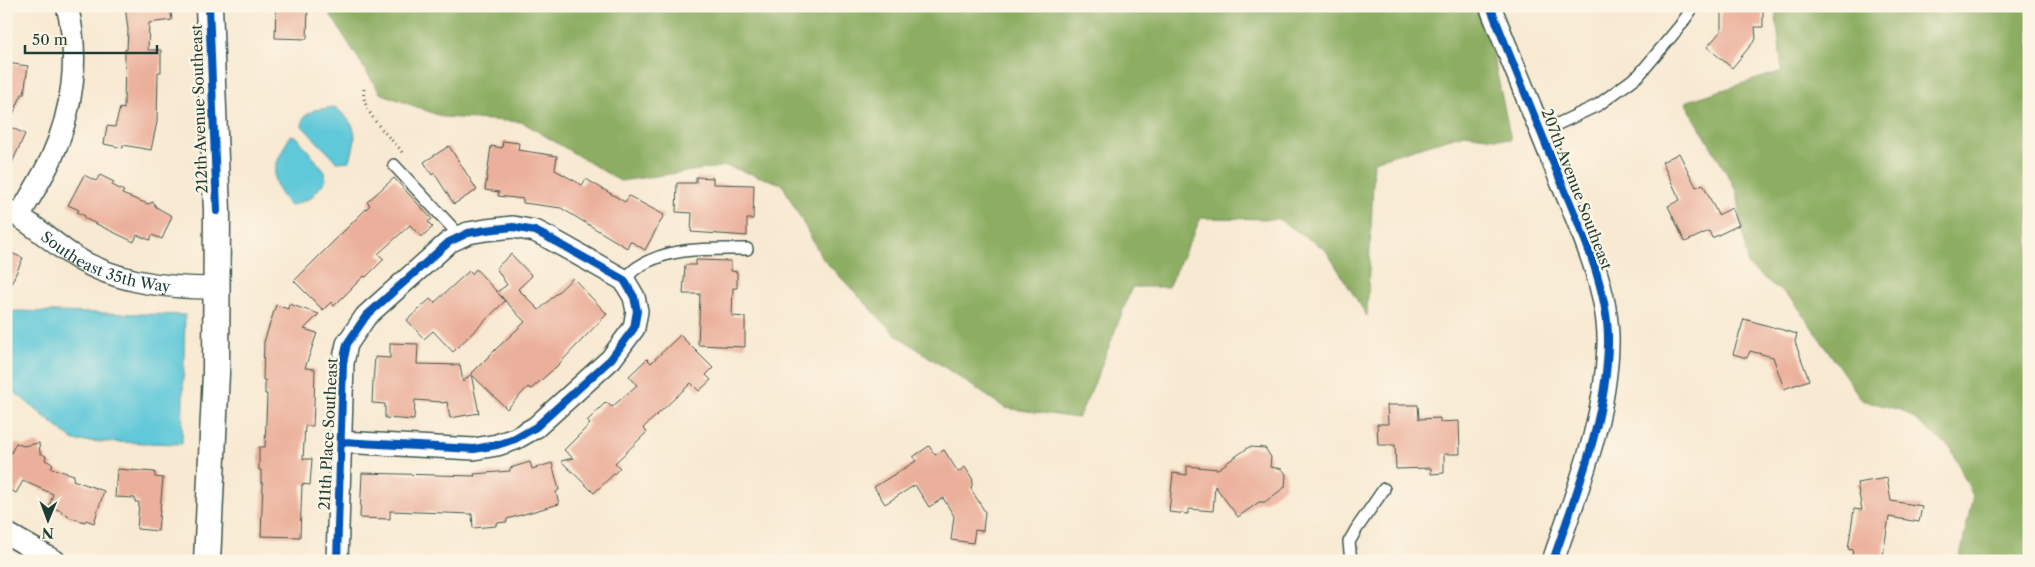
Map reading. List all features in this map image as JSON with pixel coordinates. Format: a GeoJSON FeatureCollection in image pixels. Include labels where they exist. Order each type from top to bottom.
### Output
{"type":"FeatureCollection","features":[{"type":"Feature","properties":{"kind":"street"},"geometry":{"type":"LineString","coordinates":[[13,212],[51,159],[68,112],[72,85],[74,38],[67,6]]}},
{"type":"Feature","properties":{"kind":"street","name":"212th Avenue Southeast"},"geometry":{"type":"LineString","coordinates":[[208,561],[216,373],[217,212],[209,6]]}},
{"type":"Feature","properties":{"kind":"street","name":"207th Avenue Southeast"},"geometry":{"type":"LineString","coordinates":[[1490,6],[1579,224],[1601,288],[1606,317],[1608,343],[1606,376],[1599,421],[1553,561]]}},
{"type":"Feature","properties":{"kind":"street","name":"Southeast 35th Way"},"geometry":{"type":"LineString","coordinates":[[13,212],[67,252],[99,268],[128,279],[160,286],[216,288]]}},
{"type":"Feature","properties":{"kind":"street","name":"211th Place Southeast"},"geometry":{"type":"LineString","coordinates":[[337,561],[343,363],[348,344],[355,330],[366,316],[449,242],[486,230],[513,227],[535,231],[624,280]]}},
{"type":"Feature","properties":{"kind":"street"},"geometry":{"type":"LineString","coordinates":[[341,442],[474,449],[497,445],[515,439],[536,427],[611,359],[634,328],[637,311],[634,297],[624,280]]}},
{"type":"Feature","properties":{"kind":"street"},"geometry":{"type":"LineString","coordinates":[[6,533],[55,561]]}},
{"type":"Feature","properties":{"kind":"lane"},"geometry":{"type":"LineString","coordinates":[[1541,132],[1598,105],[1639,75],[1691,10]]}},
{"type":"Feature","properties":{"kind":"lane"},"geometry":{"type":"LineString","coordinates":[[395,166],[461,237]]}},
{"type":"Feature","properties":{"kind":"lane"},"geometry":{"type":"LineString","coordinates":[[624,280],[637,267],[664,256],[689,250],[747,249]]}},
{"type":"Feature","properties":{"kind":"lane"},"geometry":{"type":"LineString","coordinates":[[1351,561],[1350,542],[1356,528],[1384,489]]}},
{"type":"Feature","properties":{"kind":"path"},"geometry":{"type":"LineString","coordinates":[[364,89],[365,106],[384,132],[401,150],[402,155],[395,166]]}},
{"type":"Feature","properties":{"kind":"green space"},"geometry":{"type":"Polygon","coordinates":[[[325,6],[1476,6],[1487,26],[1511,140],[1464,134],[1374,161],[1367,316],[1325,249],[1278,219],[1201,218],[1168,287],[1132,287],[1096,380],[1078,418],[1005,408],[895,334],[822,258],[782,184],[727,166],[620,181],[522,122],[443,117],[380,93],[325,6]]]}},
{"type":"Feature","properties":{"kind":"green space"},"geometry":{"type":"Polygon","coordinates":[[[1775,6],[2029,6],[2029,561],[1959,561],[1973,496],[1951,448],[1904,411],[1862,400],[1793,300],[1748,266],[1737,191],[1685,102],[1782,71],[1775,6]]]}},
{"type":"Feature","properties":{"kind":"water"},"geometry":{"type":"Polygon","coordinates":[[[335,107],[348,120],[354,130],[355,136],[350,161],[337,162],[302,126],[304,117],[314,110],[335,107]]]}},
{"type":"Feature","properties":{"kind":"water"},"geometry":{"type":"Polygon","coordinates":[[[291,135],[297,137],[325,172],[326,180],[311,198],[290,206],[277,188],[275,171],[291,135]]]}},
{"type":"Feature","properties":{"kind":"water"},"geometry":{"type":"Polygon","coordinates":[[[14,311],[185,315],[182,444],[74,441],[6,385],[6,324],[14,311]]]}},
{"type":"Feature","properties":{"kind":"building"},"geometry":{"type":"Polygon","coordinates":[[[125,6],[170,6],[172,20],[149,23],[148,50],[161,50],[161,72],[158,72],[157,122],[151,150],[123,145],[123,148],[104,144],[107,126],[115,127],[120,108],[124,109],[125,49],[127,50],[128,30],[125,6]]]}},
{"type":"Feature","properties":{"kind":"building"},"geometry":{"type":"Polygon","coordinates":[[[276,6],[308,6],[307,39],[275,38],[276,6]]]}},
{"type":"Feature","properties":{"kind":"building"},"geometry":{"type":"Polygon","coordinates":[[[1721,6],[1763,6],[1763,27],[1755,27],[1756,39],[1732,68],[1707,47],[1721,31],[1721,6]]]}},
{"type":"Feature","properties":{"kind":"building"},"geometry":{"type":"Polygon","coordinates":[[[6,63],[28,66],[24,94],[22,94],[8,126],[25,134],[6,176],[6,63]]]}},
{"type":"Feature","properties":{"kind":"building"},"geometry":{"type":"Polygon","coordinates":[[[503,141],[519,143],[518,150],[557,156],[555,170],[582,185],[586,179],[625,202],[629,196],[664,215],[645,250],[630,241],[627,248],[561,208],[523,203],[523,199],[498,196],[499,192],[485,190],[491,146],[502,148],[503,141]]]}},
{"type":"Feature","properties":{"kind":"building"},"geometry":{"type":"Polygon","coordinates":[[[449,146],[477,190],[454,204],[434,173],[432,175],[424,162],[449,146]]]}},
{"type":"Feature","properties":{"kind":"building"},"geometry":{"type":"Polygon","coordinates":[[[1679,153],[1696,187],[1703,184],[1718,215],[1732,208],[1739,225],[1712,238],[1709,231],[1685,242],[1668,206],[1680,200],[1662,162],[1679,153]]]}},
{"type":"Feature","properties":{"kind":"building"},"geometry":{"type":"Polygon","coordinates":[[[84,175],[96,181],[100,175],[114,182],[112,185],[124,191],[122,194],[148,204],[153,202],[156,207],[172,216],[162,239],[152,235],[150,240],[137,235],[134,242],[84,218],[85,216],[77,212],[79,210],[68,205],[84,175]]]}},
{"type":"Feature","properties":{"kind":"building"},"geometry":{"type":"Polygon","coordinates":[[[696,177],[713,178],[713,184],[754,185],[753,219],[747,219],[747,236],[691,232],[692,213],[676,212],[677,183],[696,183],[696,177]]]}},
{"type":"Feature","properties":{"kind":"building"},"geometry":{"type":"Polygon","coordinates":[[[394,178],[432,219],[428,222],[433,227],[421,237],[410,225],[378,254],[384,259],[366,277],[364,276],[334,306],[331,302],[323,310],[294,281],[370,205],[367,202],[394,178]]]}},
{"type":"Feature","properties":{"kind":"building"},"geometry":{"type":"Polygon","coordinates":[[[6,251],[23,258],[6,295],[6,251]]]}},
{"type":"Feature","properties":{"kind":"building"},"geometry":{"type":"Polygon","coordinates":[[[511,254],[532,276],[518,289],[539,310],[573,278],[607,314],[556,367],[531,389],[528,387],[507,409],[471,374],[525,322],[498,293],[505,301],[453,352],[433,331],[424,339],[407,320],[430,299],[434,303],[469,271],[472,274],[476,269],[497,292],[507,285],[496,268],[511,254]]]}},
{"type":"Feature","properties":{"kind":"building"},"geometry":{"type":"Polygon","coordinates":[[[696,260],[731,261],[731,271],[737,272],[737,288],[733,288],[732,316],[745,317],[745,347],[698,345],[700,294],[683,294],[685,265],[696,265],[696,260]]]}},
{"type":"Feature","properties":{"kind":"building"},"geometry":{"type":"Polygon","coordinates":[[[289,304],[319,314],[304,329],[317,333],[305,368],[315,369],[313,426],[305,426],[303,459],[312,459],[310,485],[302,484],[300,537],[261,536],[263,483],[261,483],[261,470],[259,470],[259,447],[265,447],[267,394],[265,394],[265,380],[263,380],[264,342],[276,305],[288,309],[289,304]]]}},
{"type":"Feature","properties":{"kind":"building"},"geometry":{"type":"Polygon","coordinates":[[[1744,319],[1797,334],[1795,342],[1809,380],[1784,389],[1773,357],[1750,351],[1747,358],[1733,354],[1744,319]]]}},
{"type":"Feature","properties":{"kind":"building"},"geometry":{"type":"Polygon","coordinates":[[[680,335],[713,368],[706,375],[711,380],[699,391],[691,383],[643,428],[647,432],[615,463],[620,468],[594,493],[561,461],[573,458],[564,450],[590,424],[587,421],[606,402],[612,407],[637,385],[629,376],[647,359],[651,363],[680,335]]]}},
{"type":"Feature","properties":{"kind":"building"},"geometry":{"type":"Polygon","coordinates":[[[390,343],[418,344],[417,364],[460,365],[463,382],[471,374],[479,413],[450,418],[447,402],[415,400],[414,420],[385,418],[385,404],[372,403],[375,357],[390,358],[390,343]]]}},
{"type":"Feature","properties":{"kind":"building"},"geometry":{"type":"Polygon","coordinates":[[[1387,405],[1418,405],[1419,419],[1440,418],[1440,422],[1459,421],[1460,454],[1444,454],[1444,473],[1431,474],[1431,468],[1396,469],[1395,445],[1378,445],[1377,424],[1388,424],[1387,405]]]}},
{"type":"Feature","properties":{"kind":"building"},"geometry":{"type":"Polygon","coordinates":[[[16,443],[23,446],[39,443],[40,453],[46,456],[45,460],[53,464],[51,468],[74,475],[73,480],[104,491],[94,523],[68,517],[68,515],[61,513],[62,511],[49,507],[53,494],[23,481],[16,493],[6,488],[6,463],[16,443]]]}},
{"type":"Feature","properties":{"kind":"building"},"geometry":{"type":"Polygon","coordinates":[[[929,446],[935,455],[944,450],[958,472],[965,467],[973,480],[971,489],[985,512],[983,531],[975,530],[973,543],[951,540],[954,516],[943,498],[929,507],[915,485],[885,504],[874,487],[916,461],[913,457],[929,446]]]}},
{"type":"Feature","properties":{"kind":"building"},"geometry":{"type":"Polygon","coordinates":[[[1249,447],[1265,448],[1271,457],[1270,467],[1282,469],[1286,474],[1285,487],[1265,502],[1259,502],[1238,517],[1215,486],[1213,511],[1188,509],[1188,514],[1169,512],[1173,473],[1187,475],[1187,466],[1218,469],[1249,447]]]}},
{"type":"Feature","properties":{"kind":"building"},"geometry":{"type":"Polygon","coordinates":[[[530,462],[532,469],[552,463],[559,490],[556,492],[559,504],[507,519],[507,522],[496,523],[496,526],[473,528],[472,514],[390,511],[390,519],[360,518],[362,473],[475,476],[474,474],[510,471],[510,468],[530,462]]]}},
{"type":"Feature","properties":{"kind":"building"},"geometry":{"type":"Polygon","coordinates":[[[117,469],[155,472],[155,477],[163,478],[158,531],[137,529],[139,502],[135,502],[135,498],[115,497],[117,469]]]}},
{"type":"Feature","properties":{"kind":"building"},"geometry":{"type":"Polygon","coordinates":[[[1887,478],[1891,501],[1922,506],[1919,522],[1889,517],[1882,561],[1851,561],[1853,550],[1848,549],[1854,509],[1862,510],[1857,483],[1887,478]]]}},
{"type":"Feature","properties":{"kind":"cycle path"},"geometry":{"type":"LineString","coordinates":[[209,6],[217,211]]}},
{"type":"Feature","properties":{"kind":"cycle path"},"geometry":{"type":"LineString","coordinates":[[1490,6],[1583,234],[1598,279],[1607,324],[1606,373],[1596,428],[1589,455],[1553,561]]}},
{"type":"Feature","properties":{"kind":"cycle path"},"geometry":{"type":"LineString","coordinates":[[337,561],[343,363],[347,344],[366,316],[449,242],[468,233],[486,230],[513,227],[535,231],[624,280],[634,297],[637,311],[634,328],[611,359],[536,427],[515,439],[497,445],[474,449],[341,442]]}}]}
